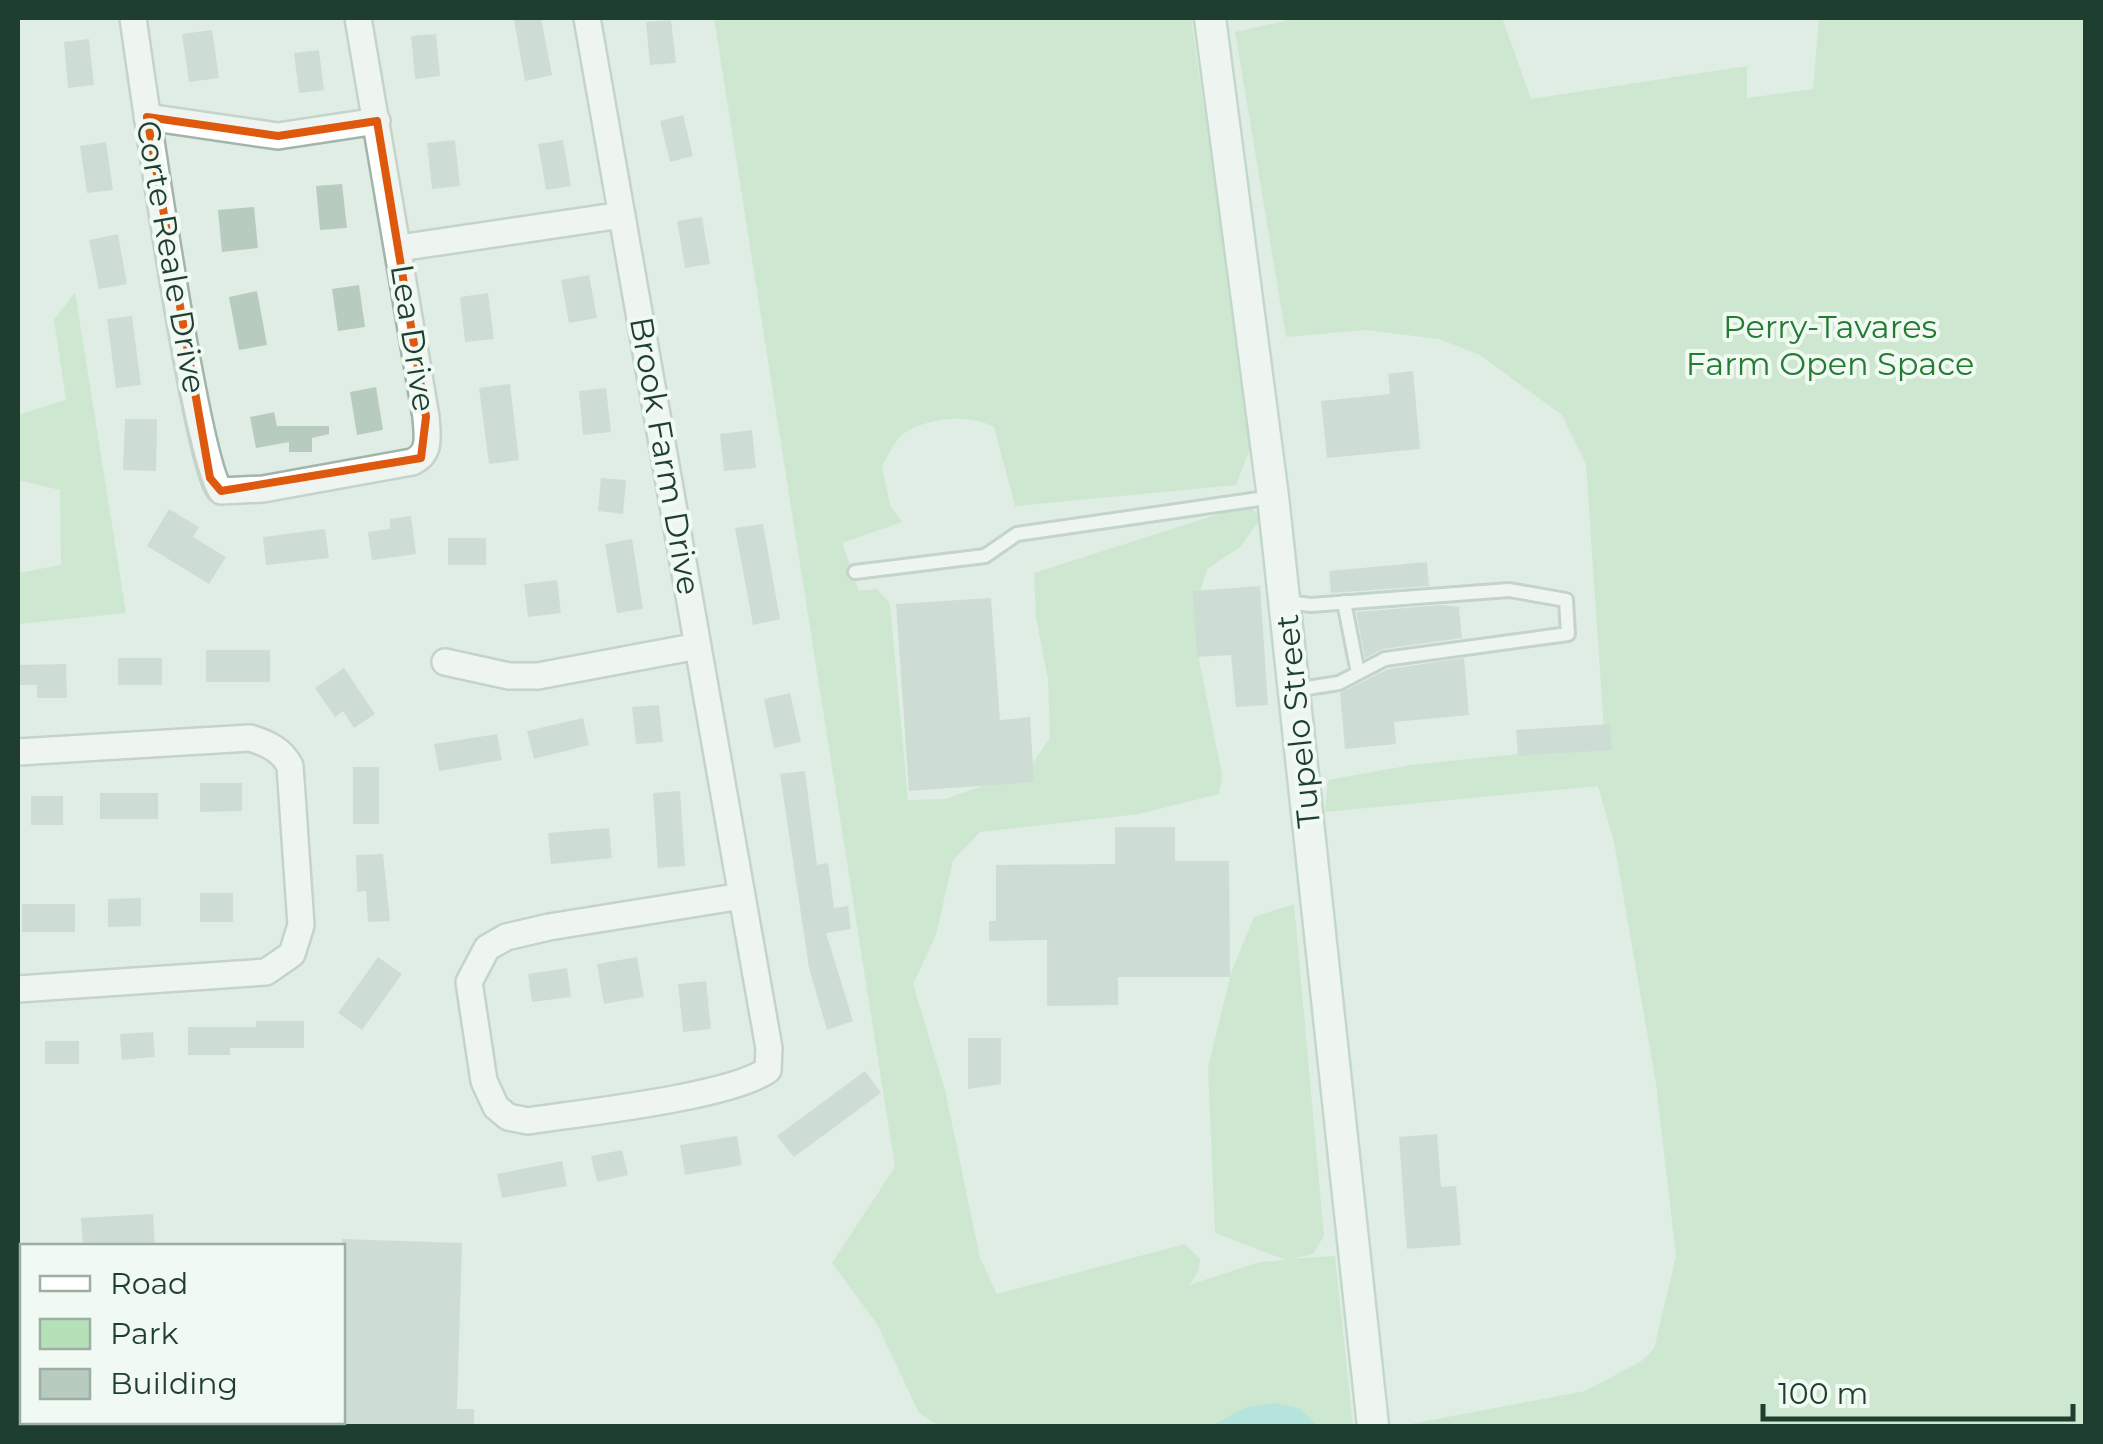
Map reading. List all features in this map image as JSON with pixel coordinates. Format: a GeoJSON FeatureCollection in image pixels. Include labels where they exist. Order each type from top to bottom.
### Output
{"type":"FeatureCollection","features":[{"type":"Feature","properties":{"kind":"main road","name":"Tupelo Street"},"geometry":{"type":"LineString","coordinates":[[1210,18],[1272,497],[1373,1426]]}},
{"type":"Feature","properties":{"kind":"street","name":"Corte Reale Drive"},"geometry":{"type":"LineString","coordinates":[[133,18],[206,459],[210,478],[222,492]]}},
{"type":"Feature","properties":{"kind":"street","name":"Lea Drive"},"geometry":{"type":"LineString","coordinates":[[222,492],[263,489],[421,458],[429,440],[358,18]]}},
{"type":"Feature","properties":{"kind":"street","name":"Brook Farm Drive"},"geometry":{"type":"LineString","coordinates":[[586,18],[622,215],[769,1048],[768,1070],[751,1079],[659,1100],[528,1121],[508,1116],[496,1107],[484,1081],[470,991],[472,970],[487,948],[506,937],[549,927],[742,896]]}},
{"type":"Feature","properties":{"kind":"street"},"geometry":{"type":"LineString","coordinates":[[147,117],[278,136],[377,121]]}},
{"type":"Feature","properties":{"kind":"street"},"geometry":{"type":"LineString","coordinates":[[399,248],[622,215]]}},
{"type":"Feature","properties":{"kind":"street"},"geometry":{"type":"LineString","coordinates":[[445,662],[509,676],[538,676],[698,646]]}},
{"type":"Feature","properties":{"kind":"street"},"geometry":{"type":"LineString","coordinates":[[18,752],[250,738],[284,754],[292,776],[301,925],[292,954],[266,972],[18,989]]}},
{"type":"Feature","properties":{"kind":"street"},"geometry":{"type":"LineString","coordinates":[[18,1326],[20,1366]]}},
{"type":"Feature","properties":{"kind":"lane"},"geometry":{"type":"LineString","coordinates":[[855,572],[985,556],[1017,534],[1272,497]]}},
{"type":"Feature","properties":{"kind":"lane"},"geometry":{"type":"LineString","coordinates":[[1284,602],[1344,602],[1509,590],[1566,600],[1568,634],[1385,659],[1340,683],[1294,690]]}},
{"type":"Feature","properties":{"kind":"lane"},"geometry":{"type":"LineString","coordinates":[[1344,602],[1358,674]]}},
{"type":"Feature","properties":{"kind":"highlighted area"},"geometry":{"type":"Polygon","coordinates":[[[147,117],[278,136],[377,121],[426,417],[421,458],[221,491],[210,478],[147,117]]]}},
{"type":"Feature","properties":{"kind":"green space"},"geometry":{"type":"Polygon","coordinates":[[[714,18],[1191,18],[1252,444],[1236,485],[1015,506],[994,427],[973,420],[938,420],[902,434],[882,466],[890,506],[902,522],[842,543],[859,591],[877,589],[890,604],[908,800],[945,799],[1028,770],[1050,738],[1048,679],[1036,618],[1034,573],[1247,505],[1262,517],[1240,547],[1207,569],[1195,609],[1197,649],[1222,775],[1219,794],[1139,814],[980,832],[953,860],[936,935],[913,984],[945,1090],[980,1258],[997,1294],[1185,1244],[1200,1259],[1198,1272],[1189,1285],[1260,1262],[1286,1260],[1215,1233],[1208,1068],[1231,973],[1254,917],[1294,904],[1324,1236],[1313,1254],[1291,1259],[1335,1256],[1353,1426],[939,1426],[919,1413],[877,1324],[832,1263],[895,1167],[714,18]]]}},
{"type":"Feature","properties":{"kind":"green space","name":"Perry-Tavares Farm Open Space"},"geometry":{"type":"Polygon","coordinates":[[[1298,18],[1502,18],[1531,99],[1747,66],[1747,98],[1813,89],[1819,18],[2085,18],[2085,1426],[1400,1426],[1585,1391],[1640,1362],[1654,1349],[1676,1256],[1656,1084],[1614,842],[1598,786],[1325,812],[1328,780],[1411,765],[1605,745],[1586,464],[1562,415],[1480,355],[1439,339],[1366,330],[1286,337],[1235,32],[1298,18]]]}},
{"type":"Feature","properties":{"kind":"green space"},"geometry":{"type":"Polygon","coordinates":[[[75,292],[126,613],[18,624],[18,573],[61,565],[60,490],[18,480],[18,415],[66,400],[54,320],[75,292]]]}},
{"type":"Feature","properties":{"kind":"water"},"geometry":{"type":"Polygon","coordinates":[[[1274,1403],[1299,1408],[1318,1426],[1211,1426],[1247,1407],[1274,1403]]]}},
{"type":"Feature","properties":{"kind":"building"},"geometry":{"type":"Polygon","coordinates":[[[541,18],[552,75],[525,81],[514,20],[541,18]]]}},
{"type":"Feature","properties":{"kind":"building"},"geometry":{"type":"Polygon","coordinates":[[[671,20],[676,63],[650,65],[646,22],[671,20]]]}},
{"type":"Feature","properties":{"kind":"building"},"geometry":{"type":"Polygon","coordinates":[[[212,30],[219,78],[189,82],[182,34],[212,30]]]}},
{"type":"Feature","properties":{"kind":"building"},"geometry":{"type":"Polygon","coordinates":[[[436,34],[440,76],[415,79],[411,36],[436,34]]]}},
{"type":"Feature","properties":{"kind":"building"},"geometry":{"type":"Polygon","coordinates":[[[89,39],[94,85],[68,88],[64,42],[89,39]]]}},
{"type":"Feature","properties":{"kind":"building"},"geometry":{"type":"Polygon","coordinates":[[[319,50],[324,90],[299,93],[294,53],[319,50]]]}},
{"type":"Feature","properties":{"kind":"building"},"geometry":{"type":"Polygon","coordinates":[[[683,115],[693,156],[670,162],[660,121],[683,115]]]}},
{"type":"Feature","properties":{"kind":"building"},"geometry":{"type":"Polygon","coordinates":[[[455,140],[460,186],[432,189],[427,143],[455,140]]]}},
{"type":"Feature","properties":{"kind":"building"},"geometry":{"type":"Polygon","coordinates":[[[563,140],[571,186],[546,190],[538,144],[563,140]]]}},
{"type":"Feature","properties":{"kind":"building"},"geometry":{"type":"Polygon","coordinates":[[[106,142],[113,190],[87,193],[80,146],[106,142]]]}},
{"type":"Feature","properties":{"kind":"building"},"geometry":{"type":"Polygon","coordinates":[[[342,184],[347,228],[320,230],[316,186],[342,184]]]}},
{"type":"Feature","properties":{"kind":"building"},"geometry":{"type":"Polygon","coordinates":[[[254,207],[258,248],[222,252],[218,210],[254,207]]]}},
{"type":"Feature","properties":{"kind":"building"},"geometry":{"type":"Polygon","coordinates":[[[702,217],[710,264],[685,268],[677,221],[702,217]]]}},
{"type":"Feature","properties":{"kind":"building"},"geometry":{"type":"Polygon","coordinates":[[[118,234],[127,284],[99,289],[89,240],[118,234]]]}},
{"type":"Feature","properties":{"kind":"building"},"geometry":{"type":"Polygon","coordinates":[[[589,275],[597,318],[569,323],[561,280],[589,275]]]}},
{"type":"Feature","properties":{"kind":"building"},"geometry":{"type":"Polygon","coordinates":[[[359,285],[365,327],[338,331],[332,289],[359,285]]]}},
{"type":"Feature","properties":{"kind":"building"},"geometry":{"type":"Polygon","coordinates":[[[257,291],[267,345],[239,350],[229,297],[257,291]]]}},
{"type":"Feature","properties":{"kind":"building"},"geometry":{"type":"Polygon","coordinates":[[[488,293],[494,339],[465,342],[460,297],[488,293]]]}},
{"type":"Feature","properties":{"kind":"building"},"geometry":{"type":"Polygon","coordinates":[[[132,316],[141,385],[116,388],[107,319],[132,316]]]}},
{"type":"Feature","properties":{"kind":"building"},"geometry":{"type":"Polygon","coordinates":[[[1413,371],[1420,449],[1327,458],[1321,401],[1390,394],[1388,374],[1413,371]]]}},
{"type":"Feature","properties":{"kind":"building"},"geometry":{"type":"Polygon","coordinates":[[[510,384],[519,460],[489,464],[479,388],[510,384]]]}},
{"type":"Feature","properties":{"kind":"building"},"geometry":{"type":"Polygon","coordinates":[[[376,387],[383,430],[357,435],[350,392],[376,387]]]}},
{"type":"Feature","properties":{"kind":"building"},"geometry":{"type":"Polygon","coordinates":[[[606,388],[611,432],[583,435],[579,391],[606,388]]]}},
{"type":"Feature","properties":{"kind":"building"},"geometry":{"type":"Polygon","coordinates":[[[274,412],[277,426],[329,426],[329,434],[312,438],[312,452],[289,452],[289,442],[256,448],[250,417],[274,412]]]}},
{"type":"Feature","properties":{"kind":"building"},"geometry":{"type":"Polygon","coordinates":[[[125,419],[157,419],[156,471],[123,470],[125,419]]]}},
{"type":"Feature","properties":{"kind":"building"},"geometry":{"type":"Polygon","coordinates":[[[752,430],[756,468],[724,471],[720,434],[752,430]]]}},
{"type":"Feature","properties":{"kind":"building"},"geometry":{"type":"Polygon","coordinates":[[[601,478],[626,480],[623,514],[598,511],[601,478]]]}},
{"type":"Feature","properties":{"kind":"building"},"geometry":{"type":"Polygon","coordinates":[[[169,509],[199,527],[193,537],[226,557],[209,584],[147,546],[169,509]]]}},
{"type":"Feature","properties":{"kind":"building"},"geometry":{"type":"Polygon","coordinates":[[[411,516],[416,554],[372,560],[368,532],[390,529],[390,519],[411,516]]]}},
{"type":"Feature","properties":{"kind":"building"},"geometry":{"type":"Polygon","coordinates":[[[763,524],[780,619],[753,625],[735,528],[763,524]]]}},
{"type":"Feature","properties":{"kind":"building"},"geometry":{"type":"Polygon","coordinates":[[[325,529],[329,558],[266,565],[263,537],[325,529]]]}},
{"type":"Feature","properties":{"kind":"building"},"geometry":{"type":"Polygon","coordinates":[[[448,538],[486,538],[486,565],[448,565],[448,538]]]}},
{"type":"Feature","properties":{"kind":"building"},"geometry":{"type":"Polygon","coordinates":[[[632,539],[643,609],[617,613],[605,544],[632,539]]]}},
{"type":"Feature","properties":{"kind":"building"},"geometry":{"type":"Polygon","coordinates":[[[1427,562],[1429,586],[1331,593],[1329,571],[1427,562]]]}},
{"type":"Feature","properties":{"kind":"building"},"geometry":{"type":"Polygon","coordinates":[[[557,580],[561,613],[528,617],[524,584],[557,580]]]}},
{"type":"Feature","properties":{"kind":"building"},"geometry":{"type":"Polygon","coordinates":[[[1260,586],[1268,705],[1236,707],[1231,655],[1197,657],[1193,591],[1260,586]]]}},
{"type":"Feature","properties":{"kind":"building"},"geometry":{"type":"Polygon","coordinates":[[[991,598],[1000,720],[1030,717],[1034,782],[909,791],[896,604],[991,598]]]}},
{"type":"Feature","properties":{"kind":"building"},"geometry":{"type":"Polygon","coordinates":[[[1459,607],[1462,638],[1383,649],[1365,658],[1356,612],[1459,607]]]}},
{"type":"Feature","properties":{"kind":"building"},"geometry":{"type":"Polygon","coordinates":[[[206,650],[270,650],[270,682],[206,682],[206,650]]]}},
{"type":"Feature","properties":{"kind":"building"},"geometry":{"type":"Polygon","coordinates":[[[118,658],[162,658],[162,685],[118,685],[118,658]]]}},
{"type":"Feature","properties":{"kind":"building"},"geometry":{"type":"Polygon","coordinates":[[[1464,658],[1469,715],[1394,722],[1396,744],[1345,749],[1340,693],[1388,669],[1464,658]]]}},
{"type":"Feature","properties":{"kind":"building"},"geometry":{"type":"Polygon","coordinates":[[[66,664],[67,698],[37,698],[37,685],[18,685],[18,665],[66,664]]]}},
{"type":"Feature","properties":{"kind":"building"},"geometry":{"type":"Polygon","coordinates":[[[344,668],[375,714],[354,728],[343,711],[335,717],[315,688],[344,668]]]}},
{"type":"Feature","properties":{"kind":"building"},"geometry":{"type":"Polygon","coordinates":[[[790,693],[801,742],[774,748],[764,699],[790,693]]]}},
{"type":"Feature","properties":{"kind":"building"},"geometry":{"type":"Polygon","coordinates":[[[659,705],[663,742],[636,744],[632,707],[659,705]]]}},
{"type":"Feature","properties":{"kind":"building"},"geometry":{"type":"Polygon","coordinates":[[[583,718],[589,745],[534,759],[527,731],[583,718]]]}},
{"type":"Feature","properties":{"kind":"building"},"geometry":{"type":"Polygon","coordinates":[[[1610,724],[1612,750],[1518,756],[1516,730],[1610,724]]]}},
{"type":"Feature","properties":{"kind":"building"},"geometry":{"type":"Polygon","coordinates":[[[497,734],[502,760],[439,771],[434,744],[497,734]]]}},
{"type":"Feature","properties":{"kind":"building"},"geometry":{"type":"Polygon","coordinates":[[[353,767],[379,767],[379,824],[353,824],[353,767]]]}},
{"type":"Feature","properties":{"kind":"building"},"geometry":{"type":"Polygon","coordinates":[[[805,771],[817,865],[828,863],[834,908],[848,906],[851,929],[826,933],[853,1021],[827,1030],[809,968],[780,774],[805,771]]]}},
{"type":"Feature","properties":{"kind":"building"},"geometry":{"type":"Polygon","coordinates":[[[200,783],[242,783],[242,811],[200,812],[200,783]]]}},
{"type":"Feature","properties":{"kind":"building"},"geometry":{"type":"Polygon","coordinates":[[[680,791],[685,866],[658,868],[653,793],[680,791]]]}},
{"type":"Feature","properties":{"kind":"building"},"geometry":{"type":"Polygon","coordinates":[[[100,793],[158,793],[158,819],[100,819],[100,793]]]}},
{"type":"Feature","properties":{"kind":"building"},"geometry":{"type":"Polygon","coordinates":[[[31,796],[63,796],[63,825],[31,825],[31,796]]]}},
{"type":"Feature","properties":{"kind":"building"},"geometry":{"type":"Polygon","coordinates":[[[1115,827],[1175,827],[1175,861],[1229,861],[1230,977],[1118,977],[1118,1005],[1047,1006],[1047,940],[989,941],[989,921],[996,921],[996,865],[1115,864],[1115,827]]]}},
{"type":"Feature","properties":{"kind":"building"},"geometry":{"type":"Polygon","coordinates":[[[609,828],[612,858],[551,864],[548,833],[609,828]]]}},
{"type":"Feature","properties":{"kind":"building"},"geometry":{"type":"Polygon","coordinates":[[[383,854],[390,921],[368,922],[366,891],[357,892],[356,855],[383,854]]]}},
{"type":"Feature","properties":{"kind":"building"},"geometry":{"type":"Polygon","coordinates":[[[200,893],[233,893],[233,922],[200,922],[200,893]]]}},
{"type":"Feature","properties":{"kind":"building"},"geometry":{"type":"Polygon","coordinates":[[[141,898],[141,926],[108,927],[108,899],[141,898]]]}},
{"type":"Feature","properties":{"kind":"building"},"geometry":{"type":"Polygon","coordinates":[[[22,904],[75,904],[75,932],[22,932],[22,904]]]}},
{"type":"Feature","properties":{"kind":"building"},"geometry":{"type":"Polygon","coordinates":[[[378,957],[402,974],[362,1030],[338,1013],[378,957]]]}},
{"type":"Feature","properties":{"kind":"building"},"geometry":{"type":"Polygon","coordinates":[[[637,957],[644,997],[604,1004],[597,964],[637,957]]]}},
{"type":"Feature","properties":{"kind":"building"},"geometry":{"type":"Polygon","coordinates":[[[567,968],[571,997],[532,1002],[528,974],[567,968]]]}},
{"type":"Feature","properties":{"kind":"building"},"geometry":{"type":"Polygon","coordinates":[[[706,981],[711,1029],[683,1032],[678,984],[706,981]]]}},
{"type":"Feature","properties":{"kind":"building"},"geometry":{"type":"Polygon","coordinates":[[[256,1021],[304,1021],[304,1048],[230,1048],[230,1055],[188,1055],[188,1027],[256,1027],[256,1021]]]}},
{"type":"Feature","properties":{"kind":"building"},"geometry":{"type":"Polygon","coordinates":[[[153,1032],[155,1057],[122,1060],[120,1034],[153,1032]]]}},
{"type":"Feature","properties":{"kind":"building"},"geometry":{"type":"Polygon","coordinates":[[[968,1038],[1001,1038],[1001,1084],[968,1089],[968,1038]]]}},
{"type":"Feature","properties":{"kind":"building"},"geometry":{"type":"Polygon","coordinates":[[[45,1041],[79,1041],[79,1064],[45,1064],[45,1041]]]}},
{"type":"Feature","properties":{"kind":"building"},"geometry":{"type":"Polygon","coordinates":[[[865,1071],[881,1093],[794,1157],[777,1136],[865,1071]]]}},
{"type":"Feature","properties":{"kind":"building"},"geometry":{"type":"Polygon","coordinates":[[[1437,1134],[1441,1187],[1456,1186],[1461,1245],[1407,1249],[1399,1137],[1437,1134]]]}},
{"type":"Feature","properties":{"kind":"building"},"geometry":{"type":"Polygon","coordinates":[[[737,1136],[742,1165],[685,1175],[680,1145],[737,1136]]]}},
{"type":"Feature","properties":{"kind":"building"},"geometry":{"type":"Polygon","coordinates":[[[622,1150],[628,1175],[597,1182],[591,1156],[622,1150]]]}},
{"type":"Feature","properties":{"kind":"building"},"geometry":{"type":"Polygon","coordinates":[[[562,1161],[567,1186],[502,1198],[497,1174],[562,1161]]]}},
{"type":"Feature","properties":{"kind":"building"},"geometry":{"type":"Polygon","coordinates":[[[153,1214],[155,1244],[83,1244],[81,1218],[153,1214]]]}},
{"type":"Feature","properties":{"kind":"building"},"geometry":{"type":"Polygon","coordinates":[[[342,1239],[462,1243],[457,1409],[474,1409],[474,1426],[342,1426],[342,1239]]]}}]}
